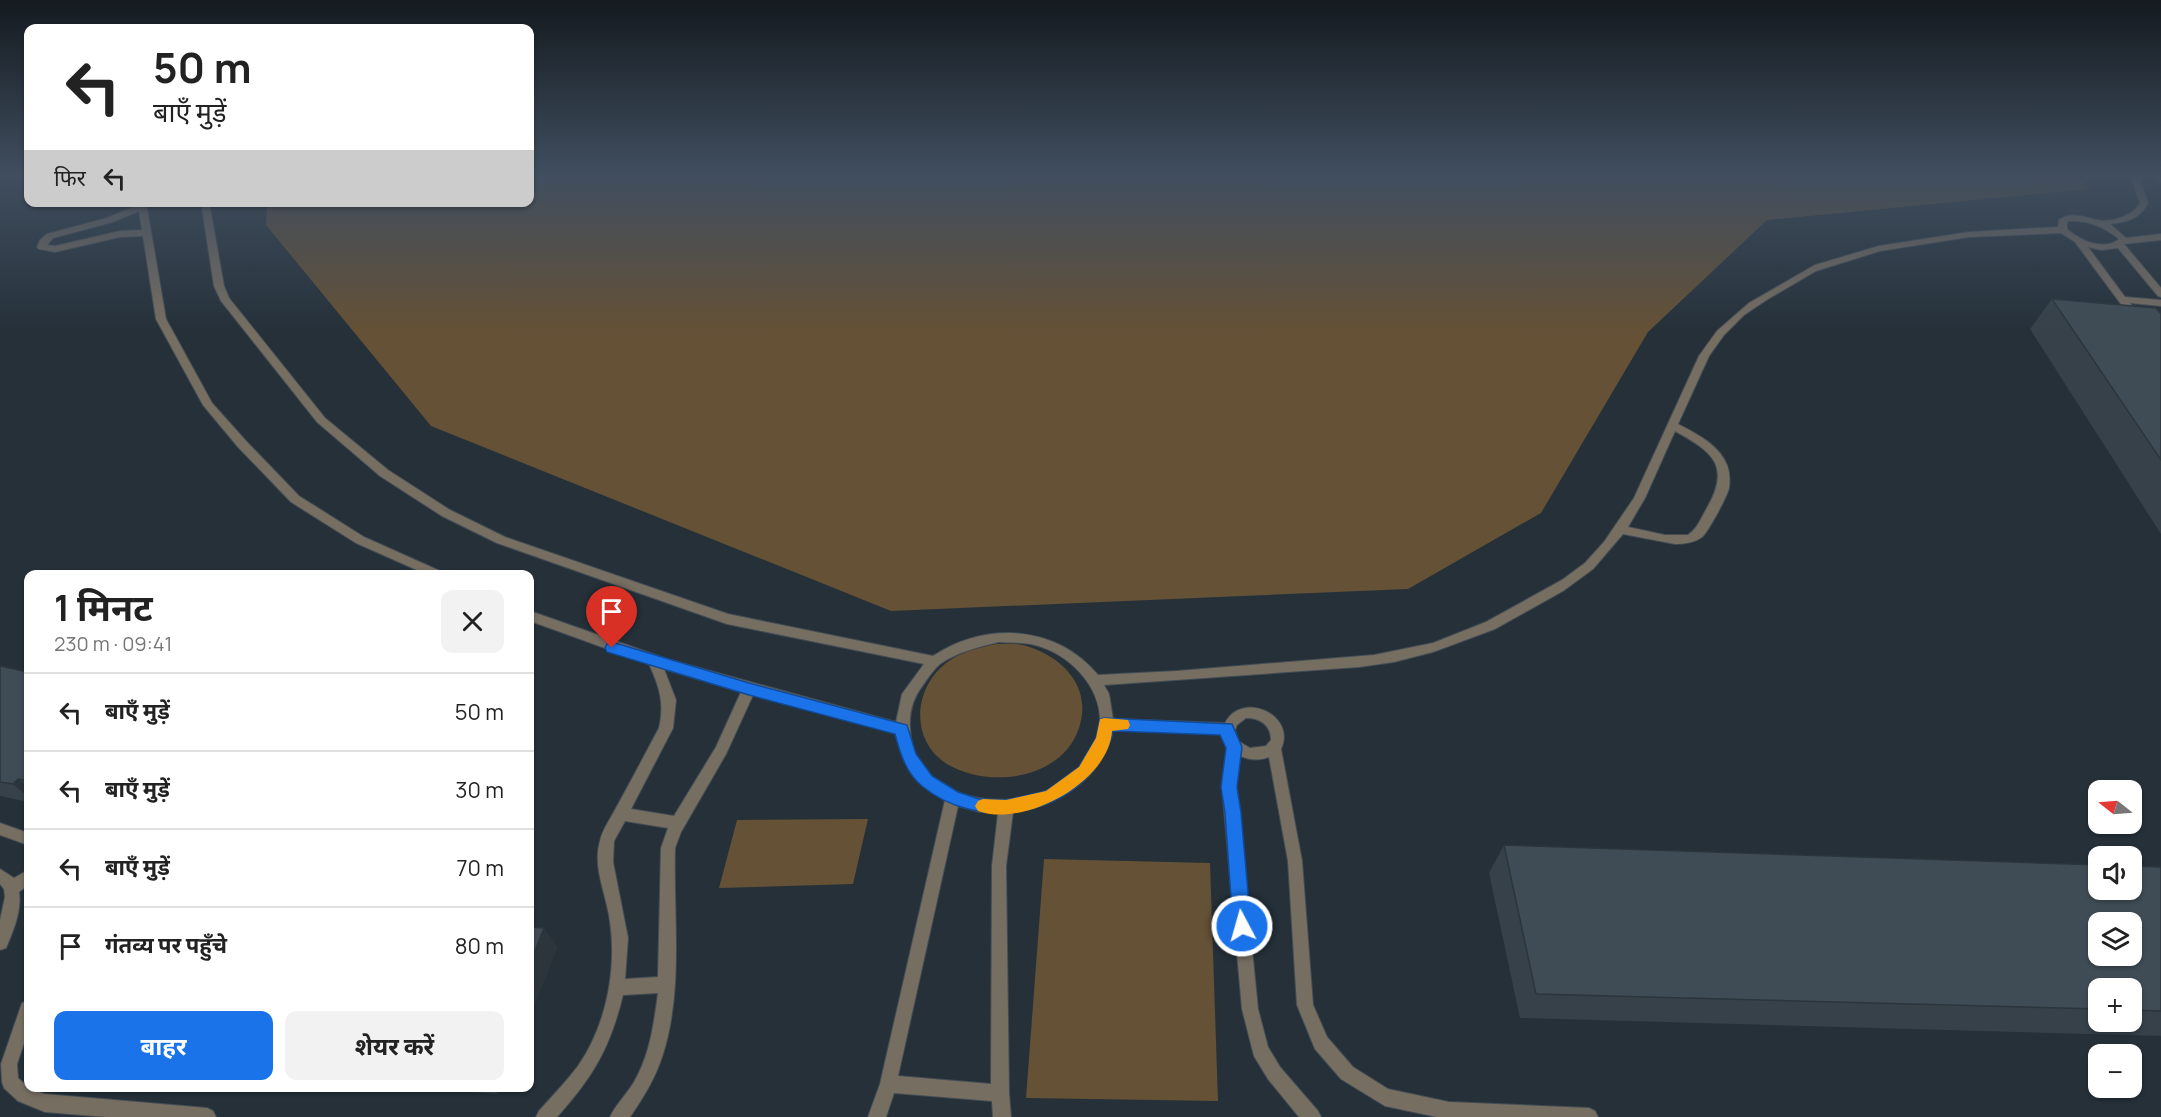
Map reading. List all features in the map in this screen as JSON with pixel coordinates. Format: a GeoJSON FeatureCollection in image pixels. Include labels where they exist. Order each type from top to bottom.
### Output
{"type":"FeatureCollection","features":[{"type":"Feature","properties":{"kind":"street"},"geometry":{"type":"LineString","coordinates":[[87,226],[51,236],[43,242],[42,247],[55,249],[120,234],[146,232]]}},
{"type":"Feature","properties":{"kind":"street"},"geometry":{"type":"LineString","coordinates":[[145,226],[161,319],[208,405],[295,499],[360,540],[427,570]]}},
{"type":"Feature","properties":{"kind":"street"},"geometry":{"type":"LineString","coordinates":[[209,226],[219,286],[224,299],[321,420],[384,473],[446,513],[501,540],[727,619],[933,661]]}},
{"type":"Feature","properties":{"kind":"street"},"geometry":{"type":"LineString","coordinates":[[2107,226],[2118,232],[2121,243],[2161,294]]}},
{"type":"Feature","properties":{"kind":"street"},"geometry":{"type":"LineString","coordinates":[[1096,680],[1139,679],[1376,660],[1430,648],[1491,627],[1546,596],[1587,567],[1605,548],[1643,493],[1710,343],[1734,317],[1815,268],[1892,244],[1973,233],[2063,230],[2079,241],[2142,326]]}},
{"type":"Feature","properties":{"kind":"street"},"geometry":{"type":"LineString","coordinates":[[2079,241],[2105,247],[2161,237]]}},
{"type":"Feature","properties":{"kind":"street"},"geometry":{"type":"LineString","coordinates":[[2122,300],[2161,303]]}},
{"type":"Feature","properties":{"kind":"street"},"geometry":{"type":"LineString","coordinates":[[1619,529],[1674,540],[1691,538],[1700,532],[1724,487],[1723,470],[1714,453],[1701,441],[1672,425]]}},
{"type":"Feature","properties":{"kind":"street"},"geometry":{"type":"LineString","coordinates":[[534,618],[592,641],[654,661],[901,729]]}},
{"type":"Feature","properties":{"kind":"street"},"geometry":{"type":"LineString","coordinates":[[999,637],[1037,640],[1072,655],[1096,680],[1106,709],[1104,740],[1084,772],[1050,797],[1006,807],[979,806],[953,798],[926,781],[908,757],[901,729],[908,696],[933,661],[961,647],[999,637]]}},
{"type":"Feature","properties":{"kind":"street"},"geometry":{"type":"LineString","coordinates":[[544,1117],[574,1085],[591,1062],[605,1028],[616,988],[621,956],[620,940],[618,921],[604,864],[607,840],[666,728],[671,711],[668,691],[654,661]]}},
{"type":"Feature","properties":{"kind":"street"},"geometry":{"type":"LineString","coordinates":[[619,1117],[633,1101],[659,1048],[667,984],[666,866],[668,848],[678,823],[721,750],[749,689]]}},
{"type":"Feature","properties":{"kind":"street"},"geometry":{"type":"LineString","coordinates":[[1256,712],[1268,717],[1277,727],[1279,738],[1274,748],[1262,754],[1247,754],[1234,747],[1228,738],[1227,729],[1232,719],[1243,713],[1256,712]]}},
{"type":"Feature","properties":{"kind":"street"},"geometry":{"type":"LineString","coordinates":[[1105,724],[1227,729]]}},
{"type":"Feature","properties":{"kind":"street"},"geometry":{"type":"LineString","coordinates":[[1234,747],[1229,787],[1250,1009],[1260,1050],[1274,1073],[1312,1117]]}},
{"type":"Feature","properties":{"kind":"street"},"geometry":{"type":"LineString","coordinates":[[1274,748],[1295,861],[1305,1005],[1321,1043],[1347,1073],[1385,1098],[1449,1111],[1589,1117]]}},
{"type":"Feature","properties":{"kind":"street"},"geometry":{"type":"LineString","coordinates":[[877,1117],[888,1084],[953,798]]}},
{"type":"Feature","properties":{"kind":"street"},"geometry":{"type":"LineString","coordinates":[[1002,1117],[999,866],[1006,807]]}},
{"type":"Feature","properties":{"kind":"street"},"geometry":{"type":"LineString","coordinates":[[621,813],[678,823]]}},
{"type":"Feature","properties":{"kind":"street"},"geometry":{"type":"LineString","coordinates":[[0,829],[24,838]]}},
{"type":"Feature","properties":{"kind":"street"},"geometry":{"type":"LineString","coordinates":[[0,876],[6,879],[12,888],[12,900],[0,943]]}},
{"type":"Feature","properties":{"kind":"street"},"geometry":{"type":"LineString","coordinates":[[12,888],[24,880]]}},
{"type":"Feature","properties":{"kind":"street"},"geometry":{"type":"LineString","coordinates":[[616,988],[667,984]]}},
{"type":"Feature","properties":{"kind":"street"},"geometry":{"type":"LineString","coordinates":[[24,1021],[9,1064],[10,1082],[24,1095],[45,1103],[207,1117]]}},
{"type":"Feature","properties":{"kind":"street"},"geometry":{"type":"LineString","coordinates":[[888,1084],[1000,1093]]}},
{"type":"Feature","properties":{"kind":"shaded area"},"geometry":{"type":"Polygon","coordinates":[[[267,226],[1760,226],[1648,332],[1541,513],[1408,589],[891,611],[431,426],[267,226]]]}},
{"type":"Feature","properties":{"kind":"shaded area"},"geometry":{"type":"Polygon","coordinates":[[[996,644],[1023,645],[1050,656],[1070,674],[1082,699],[1079,728],[1070,746],[1057,759],[1041,769],[1022,775],[983,776],[964,772],[947,764],[935,754],[926,741],[921,727],[920,713],[923,698],[928,684],[937,672],[960,655],[996,644]]]}},
{"type":"Feature","properties":{"kind":"shaded area"},"geometry":{"type":"Polygon","coordinates":[[[868,819],[853,884],[719,888],[737,820],[868,819]]]}},
{"type":"Feature","properties":{"kind":"shaded area"},"geometry":{"type":"Polygon","coordinates":[[[1044,859],[1210,863],[1218,1101],[1026,1098],[1044,859]]]}},
{"type":"Feature","properties":{"kind":"building"},"geometry":{"type":"Polygon","coordinates":[[[2052,299],[2156,308],[2161,314],[2161,460],[2052,299]]]}},
{"type":"Feature","properties":{"kind":"building"},"geometry":{"type":"Polygon","coordinates":[[[0,666],[24,671],[24,780],[18,779],[13,784],[0,782],[0,666]]]}},
{"type":"Feature","properties":{"kind":"building"},"geometry":{"type":"Polygon","coordinates":[[[1504,845],[2088,865],[2088,900],[2142,900],[2142,866],[2161,867],[2161,1011],[2142,1010],[2142,978],[2088,978],[2088,1009],[1536,994],[1504,845]]]}},
{"type":"Feature","properties":{"kind":"building"},"geometry":{"type":"Polygon","coordinates":[[[534,927],[544,928],[534,953],[534,927]]]}},
{"type":"Feature","properties":{"kind":"slow traffic"},"geometry":{"type":"LineString","coordinates":[[983,806],[1006,807],[1050,797],[1084,772],[1104,740],[1105,724],[1123,725]]}},
{"type":"Feature","properties":{"kind":"route"},"geometry":{"type":"LineString","coordinates":[[612,648],[749,689],[901,729],[908,757],[926,781],[953,798],[979,806],[1006,807],[1050,797],[1084,772],[1104,740],[1105,724],[1227,729],[1228,738],[1234,747],[1229,787],[1242,926]]}}]}
